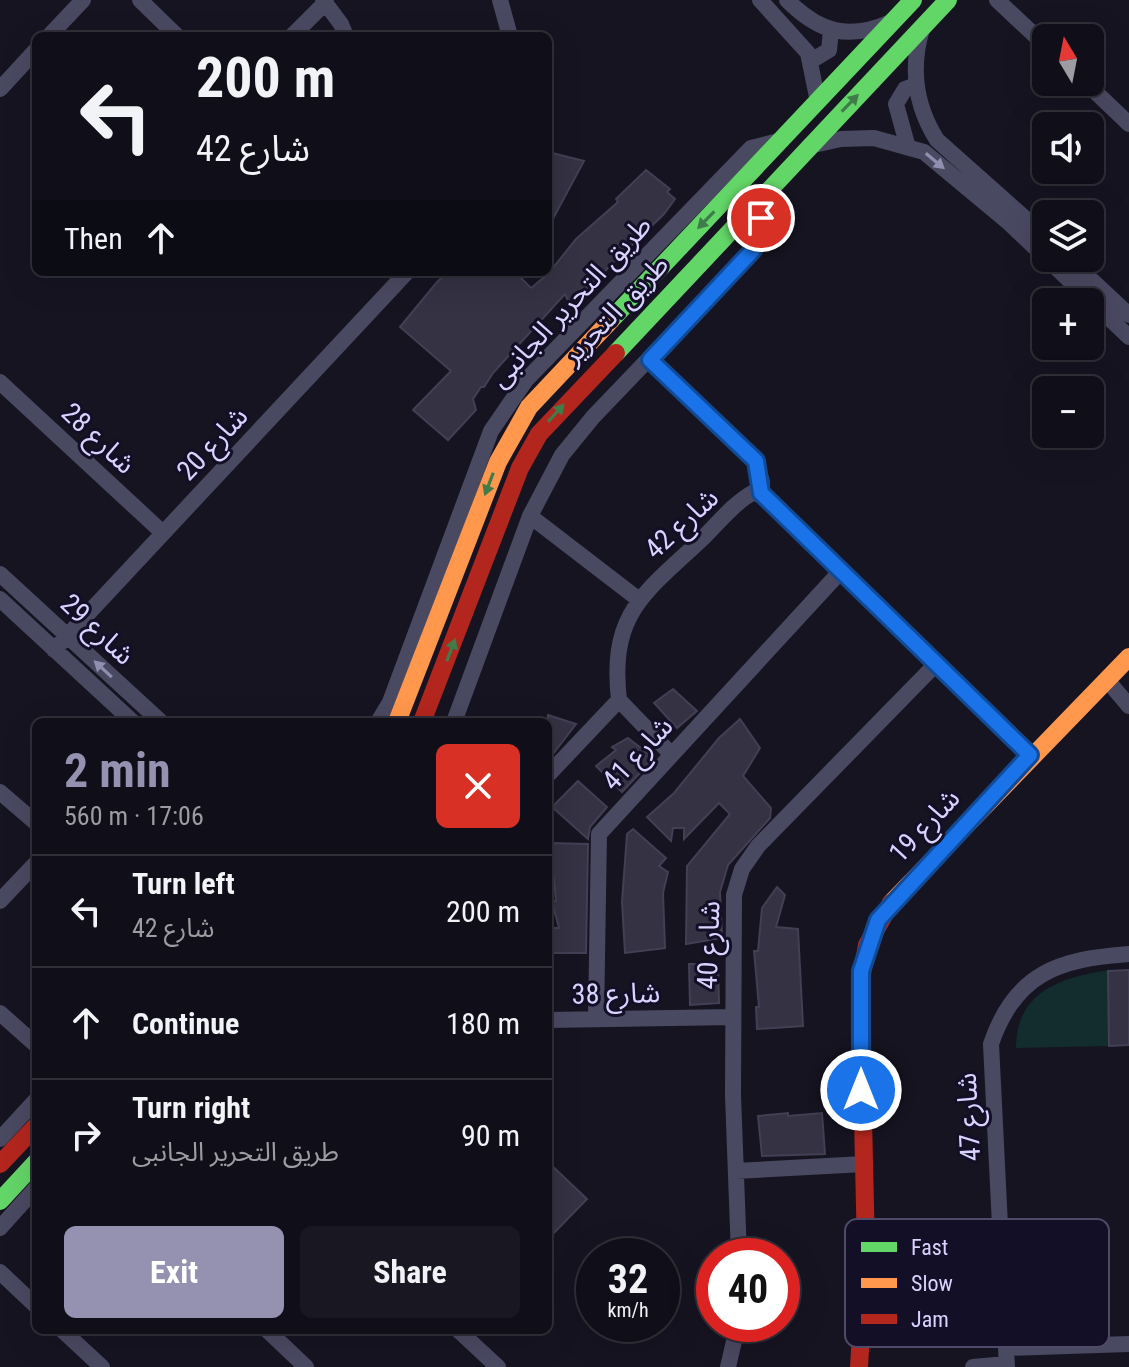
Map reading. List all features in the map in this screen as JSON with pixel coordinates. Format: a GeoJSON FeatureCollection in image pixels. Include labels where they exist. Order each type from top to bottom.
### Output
{"type":"FeatureCollection","features":[{"type":"Feature","properties":{"kind":"street"},"geometry":{"type":"LineString","coordinates":[[53,32],[83,0]]}},
{"type":"Feature","properties":{"kind":"street"},"geometry":{"type":"LineString","coordinates":[[140,0],[173,32]]}},
{"type":"Feature","properties":{"kind":"street"},"geometry":{"type":"LineString","coordinates":[[500,0],[509,32]]}},
{"type":"Feature","properties":{"kind":"street"},"geometry":{"type":"LineString","coordinates":[[760,0],[798,39],[811,61],[818,102]]}},
{"type":"Feature","properties":{"kind":"street"},"geometry":{"type":"LineString","coordinates":[[787,0],[808,20],[831,30],[868,30],[892,21]]}},
{"type":"Feature","properties":{"kind":"street","name":"طريق التحرير"},"geometry":{"type":"LineString","coordinates":[[399,718],[498,462],[529,407],[913,0]]}},
{"type":"Feature","properties":{"kind":"street","name":"طريق التحرير"},"geometry":{"type":"LineString","coordinates":[[424,718],[528,451],[550,418],[948,0]]}},
{"type":"Feature","properties":{"kind":"street"},"geometry":{"type":"LineString","coordinates":[[997,0],[1032,33]]}},
{"type":"Feature","properties":{"kind":"street"},"geometry":{"type":"LineString","coordinates":[[296,32],[324,1],[343,32]]}},
{"type":"Feature","properties":{"kind":"street"},"geometry":{"type":"LineString","coordinates":[[922,27],[915,56],[916,85],[923,114],[937,140],[1032,225]]}},
{"type":"Feature","properties":{"kind":"street"},"geometry":{"type":"LineString","coordinates":[[811,61],[829,50],[831,30]]}},
{"type":"Feature","properties":{"kind":"street"},"geometry":{"type":"LineString","coordinates":[[0,89],[32,54]]}},
{"type":"Feature","properties":{"kind":"street"},"geometry":{"type":"LineString","coordinates":[[907,144],[896,104],[905,89],[916,85]]}},
{"type":"Feature","properties":{"kind":"street"},"geometry":{"type":"LineString","coordinates":[[1100,96],[1129,124]]}},
{"type":"Feature","properties":{"kind":"street"},"geometry":{"type":"LineString","coordinates":[[808,147],[857,137],[907,144],[924,152],[1007,221],[1129,337]]}},
{"type":"Feature","properties":{"kind":"street","name":"طريق التحرير الجانبى"},"geometry":{"type":"LineString","coordinates":[[380,718],[390,702],[491,431],[526,380],[751,148],[784,140]]}},
{"type":"Feature","properties":{"kind":"street"},"geometry":{"type":"LineString","coordinates":[[455,718],[530,516],[549,475],[577,435],[753,250],[761,226],[756,201]]}},
{"type":"Feature","properties":{"kind":"street"},"geometry":{"type":"LineString","coordinates":[[657,271],[655,285],[663,290],[672,290]]}},
{"type":"Feature","properties":{"kind":"street"},"geometry":{"type":"LineString","coordinates":[[1083,272],[1129,315]]}},
{"type":"Feature","properties":{"kind":"street","name":"شارع 20"},"geometry":{"type":"LineString","coordinates":[[54,650],[403,276]]}},
{"type":"Feature","properties":{"kind":"street"},"geometry":{"type":"LineString","coordinates":[[619,310],[632,313],[639,324]]}},
{"type":"Feature","properties":{"kind":"street"},"geometry":{"type":"LineString","coordinates":[[574,330],[577,354]]}},
{"type":"Feature","properties":{"kind":"street"},"geometry":{"type":"LineString","coordinates":[[650,360],[756,461],[761,493]]}},
{"type":"Feature","properties":{"kind":"street","name":"شارع 28"},"geometry":{"type":"LineString","coordinates":[[0,382],[163,533]]}},
{"type":"Feature","properties":{"kind":"street","name":"شارع 42"},"geometry":{"type":"LineString","coordinates":[[619,700],[618,647],[625,622],[638,599],[747,496],[761,493],[1030,755]]}},
{"type":"Feature","properties":{"kind":"street"},"geometry":{"type":"LineString","coordinates":[[530,516],[638,599]]}},
{"type":"Feature","properties":{"kind":"street","name":"شارع 41"},"geometry":{"type":"LineString","coordinates":[[596,1019],[599,834],[840,572]]}},
{"type":"Feature","properties":{"kind":"street","name":"شارع 29"},"geometry":{"type":"LineString","coordinates":[[0,574],[157,718]]}},
{"type":"Feature","properties":{"kind":"street","name":"شارع 29"},"geometry":{"type":"LineString","coordinates":[[0,599],[129,718]]}},
{"type":"Feature","properties":{"kind":"street","name":"شارع 19"},"geometry":{"type":"LineString","coordinates":[[866,1219],[861,971],[867,944],[878,920],[895,898],[1030,755],[1129,657]]}},
{"type":"Feature","properties":{"kind":"street","name":"شارع 40"},"geometry":{"type":"LineString","coordinates":[[738,1238],[731,922],[734,895],[742,869],[758,846],[935,665]]}},
{"type":"Feature","properties":{"kind":"street"},"geometry":{"type":"LineString","coordinates":[[1107,680],[1129,706]]}},
{"type":"Feature","properties":{"kind":"street"},"geometry":{"type":"LineString","coordinates":[[390,702],[411,690]]}},
{"type":"Feature","properties":{"kind":"street"},"geometry":{"type":"LineString","coordinates":[[552,771],[619,700],[671,754]]}},
{"type":"Feature","properties":{"kind":"street"},"geometry":{"type":"LineString","coordinates":[[0,792],[32,820]]}},
{"type":"Feature","properties":{"kind":"street"},"geometry":{"type":"LineString","coordinates":[[0,901],[32,867]]}},
{"type":"Feature","properties":{"kind":"street","name":"شارع 47"},"geometry":{"type":"LineString","coordinates":[[999,1219],[991,1044],[1000,1017],[1016,994],[1037,976],[1093,956],[1129,954]]}},
{"type":"Feature","properties":{"kind":"street"},"geometry":{"type":"LineString","coordinates":[[0,1013],[32,1041]]}},
{"type":"Feature","properties":{"kind":"street","name":"شارع 38"},"geometry":{"type":"LineString","coordinates":[[552,1020],[733,1017]]}},
{"type":"Feature","properties":{"kind":"street"},"geometry":{"type":"LineString","coordinates":[[0,1139],[30,1120]]}},
{"type":"Feature","properties":{"kind":"street"},"geometry":{"type":"LineString","coordinates":[[0,1164],[30,1120]]}},
{"type":"Feature","properties":{"kind":"street"},"geometry":{"type":"LineString","coordinates":[[736,1171],[864,1164]]}},
{"type":"Feature","properties":{"kind":"street"},"geometry":{"type":"LineString","coordinates":[[0,1201],[32,1166]]}},
{"type":"Feature","properties":{"kind":"street"},"geometry":{"type":"LineString","coordinates":[[0,1228],[32,1192]]}},
{"type":"Feature","properties":{"kind":"street"},"geometry":{"type":"LineString","coordinates":[[0,1272],[32,1302]]}},
{"type":"Feature","properties":{"kind":"street"},"geometry":{"type":"LineString","coordinates":[[66,1334],[102,1367]]}},
{"type":"Feature","properties":{"kind":"street"},"geometry":{"type":"LineString","coordinates":[[271,1334],[306,1367]]}},
{"type":"Feature","properties":{"kind":"street"},"geometry":{"type":"LineString","coordinates":[[462,1334],[498,1367]]}},
{"type":"Feature","properties":{"kind":"street"},"geometry":{"type":"LineString","coordinates":[[728,1367],[734,1342]]}},
{"type":"Feature","properties":{"kind":"street"},"geometry":{"type":"LineString","coordinates":[[1109,1347],[1129,1344]]}},
{"type":"Feature","properties":{"kind":"street","name":"شارع 19"},"geometry":{"type":"LineString","coordinates":[[859,1367],[862,1347]]}},
{"type":"Feature","properties":{"kind":"street"},"geometry":{"type":"LineString","coordinates":[[973,1367],[1106,1347]]}},
{"type":"Feature","properties":{"kind":"green space"},"geometry":{"type":"Polygon","coordinates":[[[1110,970],[1109,1046],[1016,1048],[1024,1013],[1045,990],[1075,977],[1110,970]]]}},
{"type":"Feature","properties":{"kind":"building"},"geometry":{"type":"Polygon","coordinates":[[[552,153],[584,161],[552,221],[552,153]]]}},
{"type":"Feature","properties":{"kind":"building"},"geometry":{"type":"Polygon","coordinates":[[[646,170],[670,189],[667,192],[675,199],[664,214],[570,305],[565,294],[481,387],[473,399],[476,410],[448,440],[413,410],[451,371],[400,327],[444,276],[519,276],[531,288],[546,276],[552,276],[552,269],[576,239],[618,202],[616,199],[646,170]]]}},
{"type":"Feature","properties":{"kind":"building"},"geometry":{"type":"Polygon","coordinates":[[[673,689],[697,711],[677,728],[654,703],[673,689]]]}},
{"type":"Feature","properties":{"kind":"building"},"geometry":{"type":"Polygon","coordinates":[[[548,715],[576,724],[553,754],[552,718],[548,715]]]}},
{"type":"Feature","properties":{"kind":"building"},"geometry":{"type":"Polygon","coordinates":[[[740,719],[760,748],[743,776],[771,808],[770,818],[728,865],[720,892],[722,938],[686,944],[687,866],[730,814],[719,803],[684,839],[684,828],[673,828],[671,841],[647,817],[674,793],[719,738],[740,719]]]}},
{"type":"Feature","properties":{"kind":"building"},"geometry":{"type":"Polygon","coordinates":[[[628,738],[654,758],[622,792],[596,766],[616,750],[612,747],[628,738]]]}},
{"type":"Feature","properties":{"kind":"building"},"geometry":{"type":"Polygon","coordinates":[[[578,781],[607,807],[590,827],[588,839],[552,807],[578,781]]]}},
{"type":"Feature","properties":{"kind":"building"},"geometry":{"type":"Polygon","coordinates":[[[633,829],[666,858],[659,866],[668,872],[663,893],[665,948],[625,953],[622,902],[627,834],[633,829]]]}},
{"type":"Feature","properties":{"kind":"building"},"geometry":{"type":"Polygon","coordinates":[[[552,843],[588,844],[586,953],[552,953],[552,928],[559,928],[552,902],[556,901],[552,843]]]}},
{"type":"Feature","properties":{"kind":"building"},"geometry":{"type":"Polygon","coordinates":[[[777,887],[785,895],[776,927],[798,929],[803,1026],[757,1029],[756,1007],[759,1007],[754,951],[758,951],[762,908],[777,887]]]}},
{"type":"Feature","properties":{"kind":"building"},"geometry":{"type":"Polygon","coordinates":[[[689,964],[718,964],[719,1003],[690,1005],[689,964]]]}},
{"type":"Feature","properties":{"kind":"building"},"geometry":{"type":"Polygon","coordinates":[[[1129,970],[1129,1045],[1109,1046],[1108,971],[1129,970]]]}},
{"type":"Feature","properties":{"kind":"building"},"geometry":{"type":"Polygon","coordinates":[[[788,1113],[788,1116],[822,1113],[825,1154],[762,1156],[758,1116],[788,1113]]]}},
{"type":"Feature","properties":{"kind":"building"},"geometry":{"type":"Polygon","coordinates":[[[552,1166],[587,1199],[552,1235],[552,1166]]]}},
{"type":"Feature","properties":{"kind":"traffic: fast"},"geometry":{"type":"LineString","coordinates":[[611,320],[913,0]]}},
{"type":"Feature","properties":{"kind":"traffic: fast"},"geometry":{"type":"LineString","coordinates":[[616,353],[948,0]]}},
{"type":"Feature","properties":{"kind":"traffic: fast"},"geometry":{"type":"LineString","coordinates":[[0,1201],[32,1166]]}},
{"type":"Feature","properties":{"kind":"traffic: slow"},"geometry":{"type":"LineString","coordinates":[[399,718],[498,462],[529,407],[611,320]]}},
{"type":"Feature","properties":{"kind":"traffic: slow"},"geometry":{"type":"LineString","coordinates":[[891,903],[1129,657]]}},
{"type":"Feature","properties":{"kind":"traffic: jam"},"geometry":{"type":"LineString","coordinates":[[424,718],[520,468],[539,434],[616,353]]}},
{"type":"Feature","properties":{"kind":"traffic: jam"},"geometry":{"type":"LineString","coordinates":[[865,1219],[860,985],[867,945],[891,903]]}},
{"type":"Feature","properties":{"kind":"traffic: jam"},"geometry":{"type":"LineString","coordinates":[[0,1164],[32,1130]]}},
{"type":"Feature","properties":{"kind":"traffic: jam"},"geometry":{"type":"LineString","coordinates":[[859,1367],[860,1347]]}},
{"type":"Feature","properties":{"kind":"route"},"geometry":{"type":"LineString","coordinates":[[761,218],[761,233],[753,250],[650,360],[756,461],[762,482],[761,493],[1030,755],[895,898],[878,920],[867,944],[861,971],[861,1090]]}}]}
